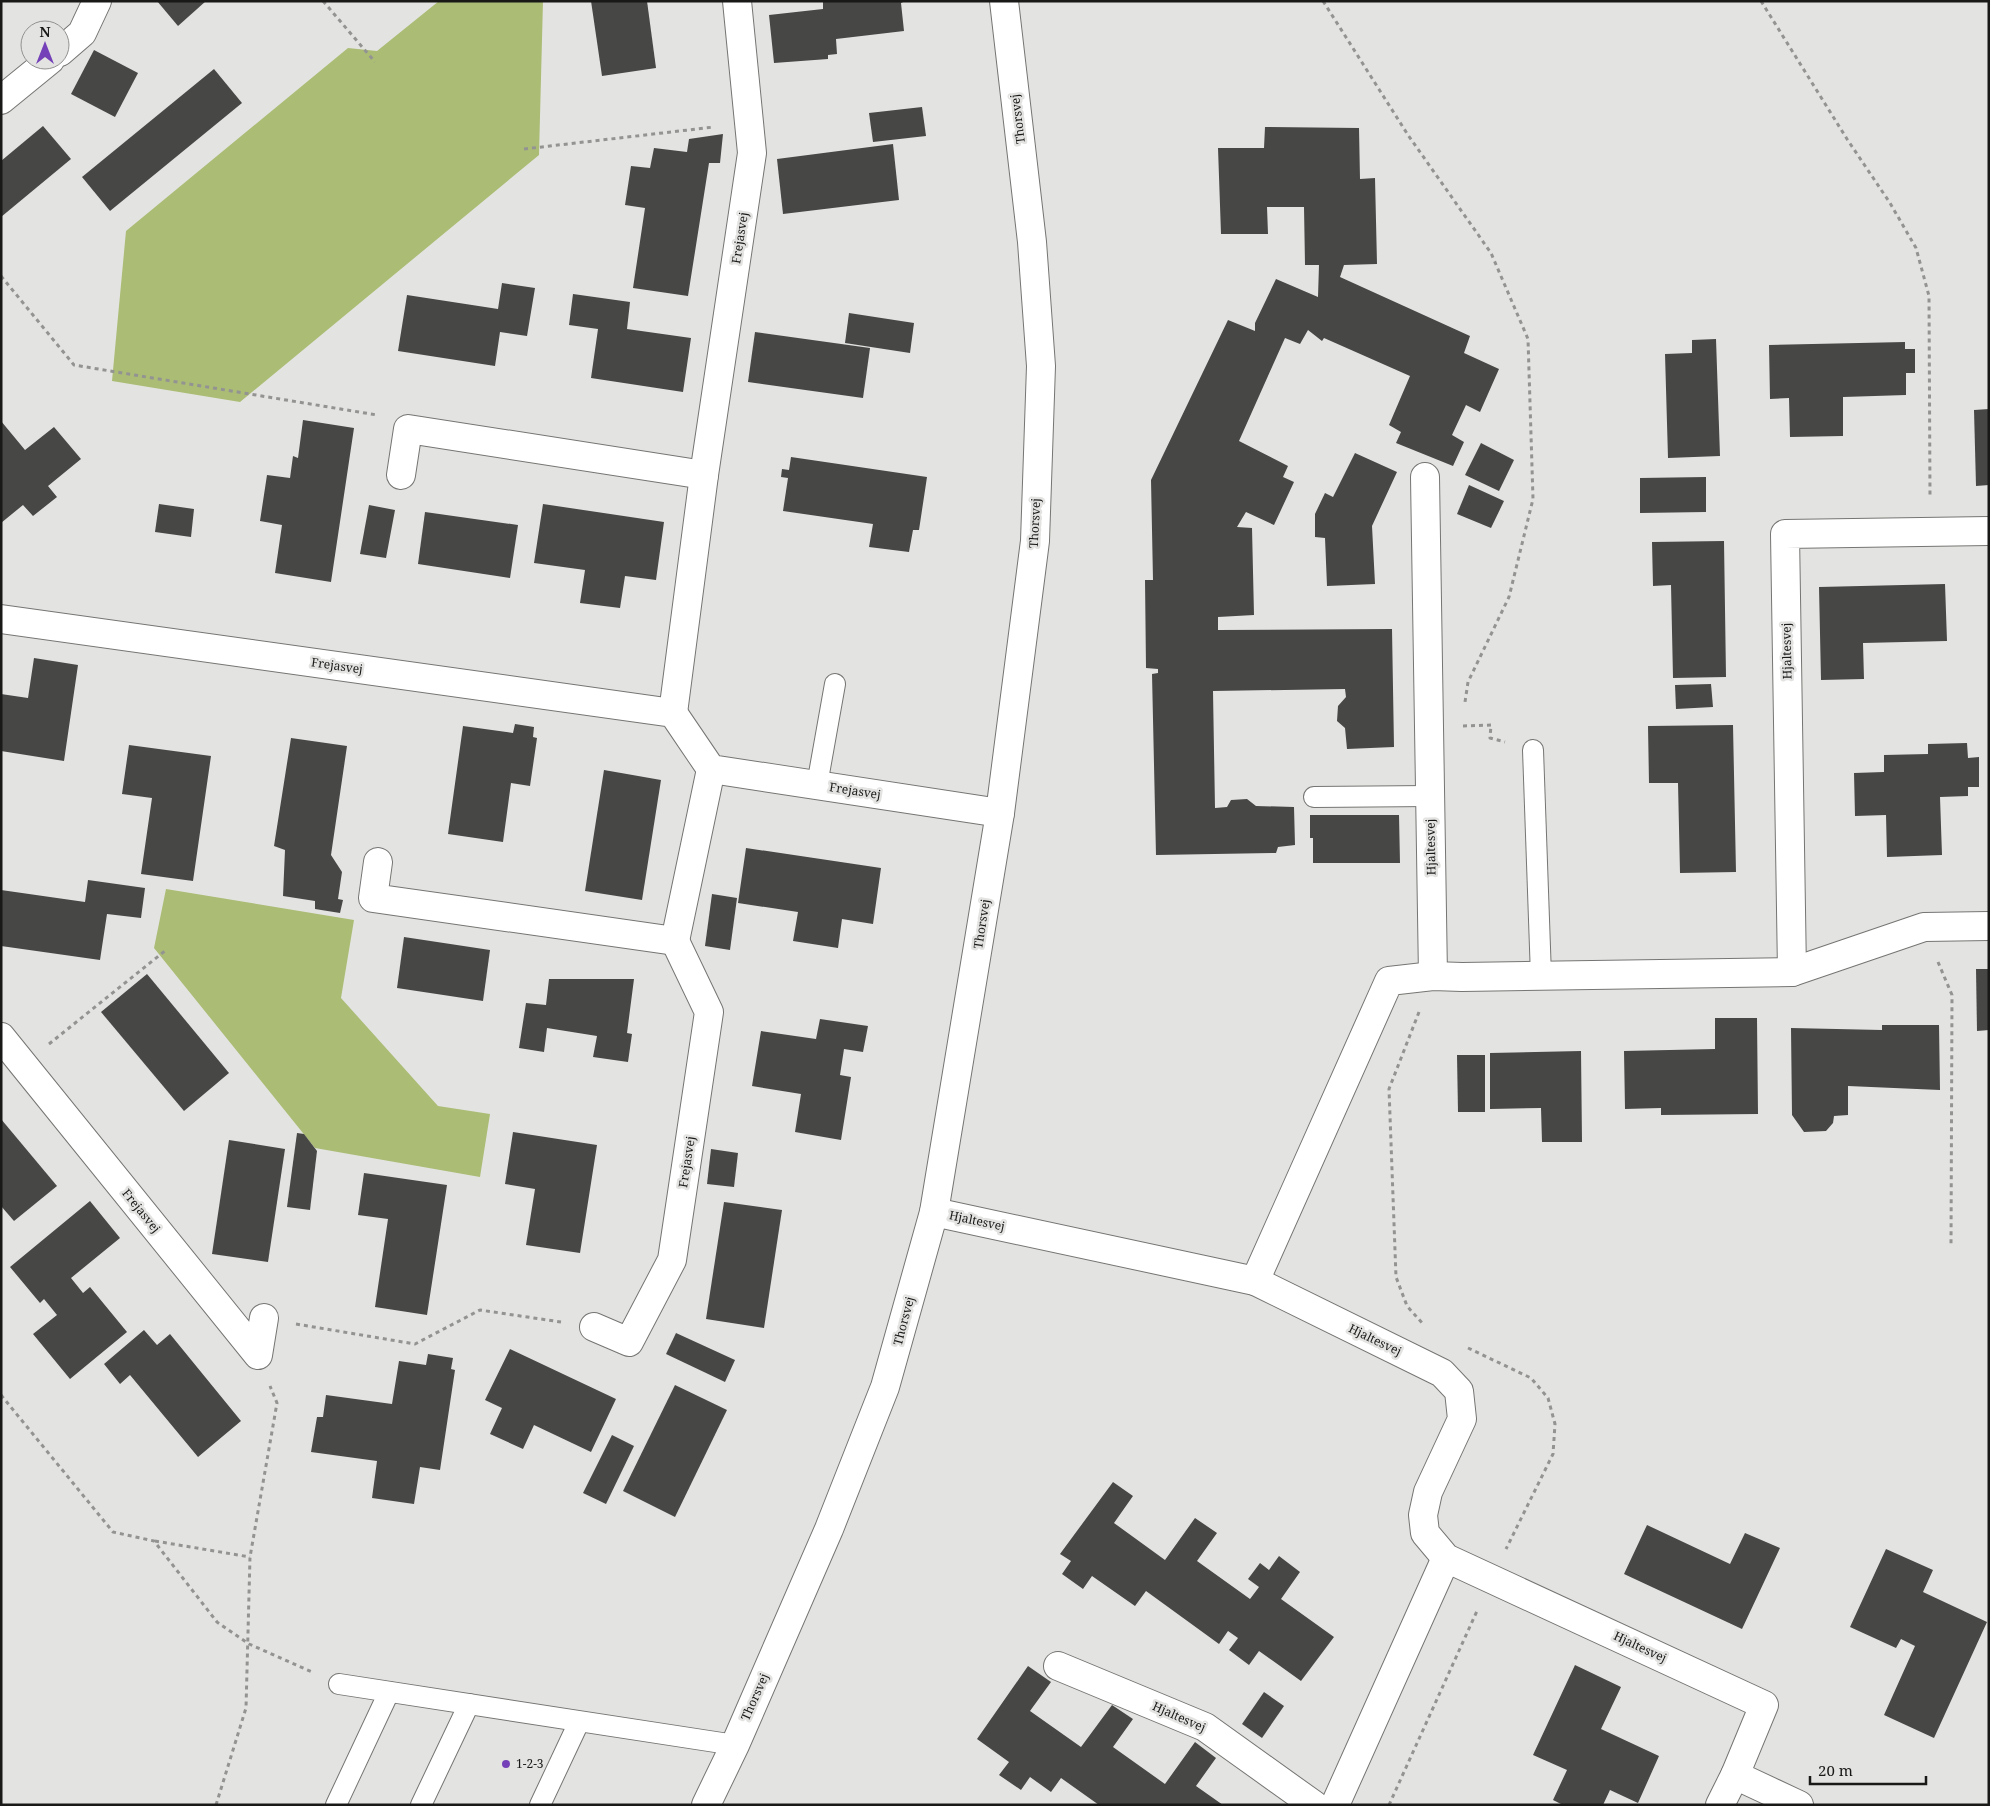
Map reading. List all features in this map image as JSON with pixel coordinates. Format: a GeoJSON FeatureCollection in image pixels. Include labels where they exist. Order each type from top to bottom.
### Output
{"type":"FeatureCollection","features":[{"type":"Feature","properties":{"kind":"street"},"geometry":{"type":"LineString","coordinates":[[70,43],[82,33],[97,1]]}},
{"type":"Feature","properties":{"kind":"street","name":"Frejasvej"},"geometry":{"type":"LineString","coordinates":[[1,619],[673,713],[704,475],[752,153],[737,1]]}},
{"type":"Feature","properties":{"kind":"street","name":"Thorsvej"},"geometry":{"type":"LineString","coordinates":[[706,1805],[735,1745],[829,1529],[886,1388],[934,1212],[1000,813],[1035,541],[1041,366],[1032,242],[1004,1]]}},
{"type":"Feature","properties":{"kind":"street"},"geometry":{"type":"LineString","coordinates":[[1,100],[38,70]]}},
{"type":"Feature","properties":{"kind":"street"},"geometry":{"type":"LineString","coordinates":[[401,475],[408,429],[704,475]]}},
{"type":"Feature","properties":{"kind":"street","name":"Hjaltesvej"},"geometry":{"type":"LineString","coordinates":[[1426,477],[1433,976]]}},
{"type":"Feature","properties":{"kind":"street","name":"Hjaltesvej"},"geometry":{"type":"LineString","coordinates":[[1792,972],[1785,534],[1989,531]]}},
{"type":"Feature","properties":{"kind":"street"},"geometry":{"type":"LineString","coordinates":[[378,862],[373,898],[675,941],[711,769],[673,713]]}},
{"type":"Feature","properties":{"kind":"street","name":"Frejasvej"},"geometry":{"type":"LineString","coordinates":[[711,769],[1000,813]]}},
{"type":"Feature","properties":{"kind":"street"},"geometry":{"type":"LineString","coordinates":[[1255,1281],[1389,981],[1433,976],[1792,972],[1924,927],[1989,926]]}},
{"type":"Feature","properties":{"kind":"street","name":"Frejasvej"},"geometry":{"type":"LineString","coordinates":[[594,1327],[629,1342],[672,1260],[710,1012],[675,941]]}},
{"type":"Feature","properties":{"kind":"street","name":"Frejasvej"},"geometry":{"type":"LineString","coordinates":[[1,1038],[258,1355]]}},
{"type":"Feature","properties":{"kind":"street","name":"Hjaltesvej"},"geometry":{"type":"LineString","coordinates":[[934,1212],[1255,1281],[1442,1372],[1459,1391],[1462,1419],[1428,1492],[1423,1515],[1425,1534],[1446,1558],[1764,1705],[1736,1776],[1720,1805]]}},
{"type":"Feature","properties":{"kind":"street"},"geometry":{"type":"LineString","coordinates":[[258,1355],[264,1318]]}},
{"type":"Feature","properties":{"kind":"street"},"geometry":{"type":"LineString","coordinates":[[1335,1805],[1446,1558]]}},
{"type":"Feature","properties":{"kind":"street","name":"Hjaltesvej"},"geometry":{"type":"LineString","coordinates":[[1058,1666],[1205,1728],[1314,1805]]}},
{"type":"Feature","properties":{"kind":"street"},"geometry":{"type":"LineString","coordinates":[[1736,1776],[1799,1805]]}},
{"type":"Feature","properties":{"kind":"lane"},"geometry":{"type":"LineString","coordinates":[[817,785],[835,684]]}},
{"type":"Feature","properties":{"kind":"lane"},"geometry":{"type":"LineString","coordinates":[[1533,750],[1541,976]]}},
{"type":"Feature","properties":{"kind":"lane"},"geometry":{"type":"LineString","coordinates":[[1314,797],[1430,796]]}},
{"type":"Feature","properties":{"kind":"lane"},"geometry":{"type":"LineString","coordinates":[[339,1684],[735,1745]]}},
{"type":"Feature","properties":{"kind":"lane"},"geometry":{"type":"LineString","coordinates":[[336,1805],[390,1692]]}},
{"type":"Feature","properties":{"kind":"lane"},"geometry":{"type":"LineString","coordinates":[[421,1805],[469,1704]]}},
{"type":"Feature","properties":{"kind":"lane"},"geometry":{"type":"LineString","coordinates":[[540,1805],[579,1722]]}},
{"type":"Feature","properties":{"kind":"path"},"geometry":{"type":"LineString","coordinates":[[323,1],[375,62]]}},
{"type":"Feature","properties":{"kind":"path"},"geometry":{"type":"LineString","coordinates":[[1323,1],[1408,135],[1491,253],[1528,339],[1533,499],[1509,597],[1468,682],[1464,708]]}},
{"type":"Feature","properties":{"kind":"path"},"geometry":{"type":"LineString","coordinates":[[1762,1],[1847,138],[1890,203],[1916,248],[1929,296],[1930,532]]}},
{"type":"Feature","properties":{"kind":"path"},"geometry":{"type":"LineString","coordinates":[[524,149],[750,123]]}},
{"type":"Feature","properties":{"kind":"path"},"geometry":{"type":"LineString","coordinates":[[1,276],[74,365],[391,418],[408,429]]}},
{"type":"Feature","properties":{"kind":"path"},"geometry":{"type":"LineString","coordinates":[[1464,717],[1462,726],[1491,725],[1490,738],[1533,750]]}},
{"type":"Feature","properties":{"kind":"path"},"geometry":{"type":"LineString","coordinates":[[1924,927],[1952,995],[1951,1245]]}},
{"type":"Feature","properties":{"kind":"path"},"geometry":{"type":"LineString","coordinates":[[23,1064],[166,950]]}},
{"type":"Feature","properties":{"kind":"path"},"geometry":{"type":"LineString","coordinates":[[264,1318],[415,1344],[480,1310],[594,1327]]}},
{"type":"Feature","properties":{"kind":"path"},"geometry":{"type":"LineString","coordinates":[[216,1805],[246,1708],[250,1557],[277,1403],[258,1355]]}},
{"type":"Feature","properties":{"kind":"path"},"geometry":{"type":"LineString","coordinates":[[1,1395],[113,1532],[250,1557]]}},
{"type":"Feature","properties":{"kind":"path"},"geometry":{"type":"LineString","coordinates":[[154,1541],[217,1622],[249,1644],[339,1684]]}},
{"type":"Feature","properties":{"kind":"green space"},"geometry":{"type":"Polygon","coordinates":[[[439,1],[543,1],[539,155],[240,402],[112,381],[126,231],[348,48],[377,51],[439,1]]]}},
{"type":"Feature","properties":{"kind":"green space"},"geometry":{"type":"Polygon","coordinates":[[[166,889],[354,920],[341,998],[438,1106],[490,1114],[480,1177],[315,1148],[154,948],[166,889]]]}},
{"type":"Feature","properties":{"kind":"building"},"geometry":{"type":"Polygon","coordinates":[[[157,1],[206,1],[178,26],[157,1]]]}},
{"type":"Feature","properties":{"kind":"building"},"geometry":{"type":"Polygon","coordinates":[[[591,1],[647,1],[656,68],[602,76],[591,1]]]}},
{"type":"Feature","properties":{"kind":"building"},"geometry":{"type":"Polygon","coordinates":[[[823,1],[905,1],[901,3],[904,31],[836,39],[837,54],[828,55],[828,59],[774,63],[769,15],[823,9],[823,1]]]}},
{"type":"Feature","properties":{"kind":"building"},"geometry":{"type":"Polygon","coordinates":[[[94,50],[138,73],[115,117],[71,94],[94,50]]]}},
{"type":"Feature","properties":{"kind":"building"},"geometry":{"type":"Polygon","coordinates":[[[214,69],[242,103],[110,211],[82,177],[214,69]]]}},
{"type":"Feature","properties":{"kind":"building"},"geometry":{"type":"Polygon","coordinates":[[[922,107],[926,136],[873,142],[869,113],[922,107]]]}},
{"type":"Feature","properties":{"kind":"building"},"geometry":{"type":"Polygon","coordinates":[[[43,126],[71,159],[1,217],[1,161],[43,126]]]}},
{"type":"Feature","properties":{"kind":"building"},"geometry":{"type":"Polygon","coordinates":[[[1265,127],[1359,128],[1360,179],[1375,178],[1377,264],[1344,265],[1340,277],[1470,336],[1464,353],[1499,369],[1480,412],[1466,405],[1452,435],[1464,442],[1453,466],[1396,443],[1401,432],[1389,425],[1410,376],[1324,338],[1322,341],[1308,330],[1300,344],[1285,338],[1239,441],[1288,466],[1283,477],[1294,482],[1274,525],[1246,512],[1237,527],[1252,528],[1254,615],[1218,617],[1218,630],[1392,629],[1394,747],[1347,749],[1345,728],[1337,721],[1338,706],[1346,697],[1345,689],[1213,691],[1215,808],[1227,807],[1231,800],[1247,799],[1256,806],[1294,807],[1295,845],[1278,847],[1276,853],[1156,855],[1152,674],[1158,673],[1158,669],[1146,668],[1145,580],[1153,580],[1151,480],[1228,320],[1255,331],[1255,323],[1276,279],[1318,297],[1319,265],[1305,265],[1304,207],[1267,207],[1268,234],[1221,234],[1218,148],[1264,148],[1265,127]]]}},
{"type":"Feature","properties":{"kind":"building"},"geometry":{"type":"Polygon","coordinates":[[[723,134],[720,163],[709,163],[688,296],[633,288],[645,208],[625,205],[631,166],[650,168],[654,148],[687,152],[689,139],[723,134]]]}},
{"type":"Feature","properties":{"kind":"building"},"geometry":{"type":"Polygon","coordinates":[[[893,144],[899,200],[783,214],[777,159],[893,144]]]}},
{"type":"Feature","properties":{"kind":"building"},"geometry":{"type":"Polygon","coordinates":[[[502,283],[535,288],[527,336],[500,332],[495,366],[398,351],[407,295],[498,309],[502,283]]]}},
{"type":"Feature","properties":{"kind":"building"},"geometry":{"type":"Polygon","coordinates":[[[573,294],[630,302],[627,329],[691,338],[683,392],[591,378],[598,329],[569,325],[573,294]]]}},
{"type":"Feature","properties":{"kind":"building"},"geometry":{"type":"Polygon","coordinates":[[[849,313],[914,323],[910,353],[845,343],[849,313]]]}},
{"type":"Feature","properties":{"kind":"building"},"geometry":{"type":"Polygon","coordinates":[[[755,332],[870,348],[863,398],[748,382],[755,332]]]}},
{"type":"Feature","properties":{"kind":"building"},"geometry":{"type":"Polygon","coordinates":[[[1716,339],[1720,456],[1668,458],[1665,354],[1692,353],[1692,340],[1716,339]]]}},
{"type":"Feature","properties":{"kind":"building"},"geometry":{"type":"Polygon","coordinates":[[[1905,342],[1905,349],[1915,349],[1915,373],[1906,373],[1906,395],[1843,397],[1843,436],[1790,437],[1789,398],[1770,399],[1769,345],[1905,342]]]}},
{"type":"Feature","properties":{"kind":"building"},"geometry":{"type":"Polygon","coordinates":[[[1989,409],[1989,485],[1976,486],[1974,410],[1989,409]]]}},
{"type":"Feature","properties":{"kind":"building"},"geometry":{"type":"Polygon","coordinates":[[[303,420],[354,428],[331,582],[275,573],[282,525],[260,521],[267,475],[290,478],[293,456],[298,458],[303,420]]]}},
{"type":"Feature","properties":{"kind":"building"},"geometry":{"type":"Polygon","coordinates":[[[1,421],[25,450],[54,427],[81,459],[48,486],[57,497],[33,516],[23,505],[1,523],[1,421]]]}},
{"type":"Feature","properties":{"kind":"building"},"geometry":{"type":"Polygon","coordinates":[[[1481,443],[1514,460],[1499,491],[1465,475],[1481,443]]]}},
{"type":"Feature","properties":{"kind":"building"},"geometry":{"type":"Polygon","coordinates":[[[1355,453],[1397,472],[1372,526],[1375,584],[1327,586],[1325,538],[1315,537],[1315,514],[1325,493],[1333,497],[1355,453]]]}},
{"type":"Feature","properties":{"kind":"building"},"geometry":{"type":"Polygon","coordinates":[[[791,457],[927,477],[919,530],[913,530],[909,552],[869,547],[873,524],[783,511],[788,478],[781,477],[782,469],[789,470],[791,457]]]}},
{"type":"Feature","properties":{"kind":"building"},"geometry":{"type":"Polygon","coordinates":[[[1706,477],[1706,512],[1640,513],[1640,478],[1706,477]]]}},
{"type":"Feature","properties":{"kind":"building"},"geometry":{"type":"Polygon","coordinates":[[[1469,485],[1504,501],[1491,528],[1457,514],[1469,485]]]}},
{"type":"Feature","properties":{"kind":"building"},"geometry":{"type":"Polygon","coordinates":[[[159,504],[194,509],[191,537],[155,532],[159,504]]]}},
{"type":"Feature","properties":{"kind":"building"},"geometry":{"type":"Polygon","coordinates":[[[543,504],[664,522],[656,580],[625,576],[620,608],[580,603],[585,570],[534,563],[543,504]]]}},
{"type":"Feature","properties":{"kind":"building"},"geometry":{"type":"Polygon","coordinates":[[[369,505],[395,510],[386,558],[360,554],[369,505]]]}},
{"type":"Feature","properties":{"kind":"building"},"geometry":{"type":"Polygon","coordinates":[[[425,512],[518,525],[510,578],[418,564],[425,512]]]}},
{"type":"Feature","properties":{"kind":"building"},"geometry":{"type":"Polygon","coordinates":[[[1724,541],[1726,677],[1673,678],[1671,585],[1653,586],[1652,542],[1724,541]]]}},
{"type":"Feature","properties":{"kind":"building"},"geometry":{"type":"Polygon","coordinates":[[[1945,584],[1947,641],[1863,643],[1864,679],[1821,680],[1819,587],[1945,584]]]}},
{"type":"Feature","properties":{"kind":"building"},"geometry":{"type":"Polygon","coordinates":[[[34,658],[78,665],[64,761],[1,751],[1,694],[28,698],[34,658]]]}},
{"type":"Feature","properties":{"kind":"building"},"geometry":{"type":"Polygon","coordinates":[[[1711,684],[1713,707],[1676,709],[1675,685],[1711,684]]]}},
{"type":"Feature","properties":{"kind":"building"},"geometry":{"type":"Polygon","coordinates":[[[515,724],[534,727],[533,737],[537,738],[530,786],[511,783],[503,842],[448,834],[463,726],[513,733],[515,724]]]}},
{"type":"Feature","properties":{"kind":"building"},"geometry":{"type":"Polygon","coordinates":[[[1733,725],[1736,872],[1680,873],[1678,783],[1649,783],[1648,726],[1733,725]]]}},
{"type":"Feature","properties":{"kind":"building"},"geometry":{"type":"Polygon","coordinates":[[[291,738],[347,746],[331,855],[342,872],[338,899],[343,900],[340,913],[315,909],[315,901],[283,896],[285,850],[274,846],[291,738]]]}},
{"type":"Feature","properties":{"kind":"building"},"geometry":{"type":"Polygon","coordinates":[[[1967,743],[1968,758],[1979,757],[1979,787],[1968,787],[1968,796],[1940,797],[1942,855],[1887,857],[1886,815],[1855,816],[1854,773],[1884,772],[1884,755],[1928,754],[1928,744],[1967,743]]]}},
{"type":"Feature","properties":{"kind":"building"},"geometry":{"type":"Polygon","coordinates":[[[129,745],[211,756],[193,881],[141,874],[152,798],[122,794],[129,745]]]}},
{"type":"Feature","properties":{"kind":"building"},"geometry":{"type":"Polygon","coordinates":[[[604,770],[661,780],[642,900],[585,891],[604,770]]]}},
{"type":"Feature","properties":{"kind":"building"},"geometry":{"type":"Polygon","coordinates":[[[1310,815],[1399,815],[1400,863],[1313,863],[1313,838],[1310,838],[1310,815]]]}},
{"type":"Feature","properties":{"kind":"building"},"geometry":{"type":"Polygon","coordinates":[[[746,848],[881,868],[873,924],[842,919],[838,948],[793,941],[798,912],[738,903],[746,848]]]}},
{"type":"Feature","properties":{"kind":"building"},"geometry":{"type":"Polygon","coordinates":[[[88,880],[145,888],[141,918],[107,914],[100,960],[1,946],[1,890],[85,902],[88,880]]]}},
{"type":"Feature","properties":{"kind":"building"},"geometry":{"type":"Polygon","coordinates":[[[712,894],[737,898],[730,950],[705,946],[712,894]]]}},
{"type":"Feature","properties":{"kind":"building"},"geometry":{"type":"Polygon","coordinates":[[[404,937],[490,950],[483,1001],[397,988],[404,937]]]}},
{"type":"Feature","properties":{"kind":"building"},"geometry":{"type":"Polygon","coordinates":[[[1976,969],[1989,969],[1989,1030],[1977,1031],[1976,969]]]}},
{"type":"Feature","properties":{"kind":"building"},"geometry":{"type":"Polygon","coordinates":[[[147,974],[229,1073],[184,1111],[101,1012],[147,974]]]}},
{"type":"Feature","properties":{"kind":"building"},"geometry":{"type":"Polygon","coordinates":[[[549,979],[634,979],[627,1033],[632,1034],[628,1062],[593,1057],[597,1036],[547,1028],[544,1052],[519,1048],[526,1003],[546,1005],[549,979]]]}},
{"type":"Feature","properties":{"kind":"building"},"geometry":{"type":"Polygon","coordinates":[[[1715,1018],[1757,1018],[1758,1114],[1661,1115],[1661,1108],[1625,1109],[1624,1051],[1715,1049],[1715,1018]]]}},
{"type":"Feature","properties":{"kind":"building"},"geometry":{"type":"Polygon","coordinates":[[[820,1019],[868,1026],[863,1052],[844,1049],[840,1075],[851,1077],[841,1140],[795,1132],[801,1094],[752,1086],[761,1031],[816,1039],[820,1019]]]}},
{"type":"Feature","properties":{"kind":"building"},"geometry":{"type":"Polygon","coordinates":[[[1882,1025],[1939,1025],[1940,1090],[1848,1086],[1848,1115],[1834,1116],[1833,1123],[1826,1131],[1804,1132],[1792,1115],[1791,1028],[1882,1030],[1882,1025]]]}},
{"type":"Feature","properties":{"kind":"building"},"geometry":{"type":"Polygon","coordinates":[[[1581,1051],[1582,1142],[1542,1142],[1541,1108],[1490,1109],[1490,1053],[1581,1051]]]}},
{"type":"Feature","properties":{"kind":"building"},"geometry":{"type":"Polygon","coordinates":[[[1457,1055],[1485,1055],[1485,1112],[1458,1112],[1457,1055]]]}},
{"type":"Feature","properties":{"kind":"building"},"geometry":{"type":"Polygon","coordinates":[[[1,1119],[57,1186],[14,1221],[1,1206],[1,1119]]]}},
{"type":"Feature","properties":{"kind":"building"},"geometry":{"type":"Polygon","coordinates":[[[513,1132],[597,1145],[580,1253],[526,1245],[535,1189],[505,1184],[513,1132]]]}},
{"type":"Feature","properties":{"kind":"building"},"geometry":{"type":"Polygon","coordinates":[[[297,1133],[304,1134],[317,1151],[310,1210],[287,1207],[297,1133]]]}},
{"type":"Feature","properties":{"kind":"building"},"geometry":{"type":"Polygon","coordinates":[[[229,1140],[285,1149],[268,1262],[212,1254],[229,1140]]]}},
{"type":"Feature","properties":{"kind":"building"},"geometry":{"type":"Polygon","coordinates":[[[711,1149],[738,1153],[734,1187],[707,1184],[711,1149]]]}},
{"type":"Feature","properties":{"kind":"building"},"geometry":{"type":"Polygon","coordinates":[[[364,1173],[447,1185],[427,1315],[375,1307],[388,1219],[358,1215],[364,1173]]]}},
{"type":"Feature","properties":{"kind":"building"},"geometry":{"type":"Polygon","coordinates":[[[90,1201],[120,1238],[71,1278],[83,1293],[90,1287],[127,1332],[70,1379],[33,1334],[57,1315],[44,1299],[40,1303],[10,1267],[90,1201]]]}},
{"type":"Feature","properties":{"kind":"building"},"geometry":{"type":"Polygon","coordinates":[[[724,1202],[782,1210],[764,1328],[706,1319],[724,1202]]]}},
{"type":"Feature","properties":{"kind":"building"},"geometry":{"type":"Polygon","coordinates":[[[144,1330],[157,1345],[170,1334],[241,1421],[198,1457],[130,1375],[120,1384],[104,1364],[144,1330]]]}},
{"type":"Feature","properties":{"kind":"building"},"geometry":{"type":"Polygon","coordinates":[[[676,1333],[735,1360],[725,1382],[666,1354],[676,1333]]]}},
{"type":"Feature","properties":{"kind":"building"},"geometry":{"type":"Polygon","coordinates":[[[510,1349],[616,1399],[591,1452],[534,1425],[523,1449],[490,1434],[502,1408],[485,1400],[510,1349]]]}},
{"type":"Feature","properties":{"kind":"building"},"geometry":{"type":"Polygon","coordinates":[[[428,1354],[453,1358],[451,1369],[455,1370],[440,1470],[420,1467],[414,1504],[372,1498],[377,1461],[311,1452],[317,1417],[323,1417],[326,1395],[392,1404],[399,1361],[426,1365],[428,1354]]]}},
{"type":"Feature","properties":{"kind":"building"},"geometry":{"type":"Polygon","coordinates":[[[675,1385],[727,1410],[675,1517],[623,1491],[675,1385]]]}},
{"type":"Feature","properties":{"kind":"building"},"geometry":{"type":"Polygon","coordinates":[[[612,1435],[634,1446],[606,1504],[583,1493],[612,1435]]]}},
{"type":"Feature","properties":{"kind":"building"},"geometry":{"type":"Polygon","coordinates":[[[1113,1482],[1133,1496],[1114,1523],[1165,1560],[1195,1518],[1217,1533],[1197,1561],[1250,1599],[1259,1587],[1248,1579],[1260,1563],[1269,1570],[1279,1556],[1300,1572],[1281,1599],[1334,1637],[1301,1681],[1259,1651],[1249,1665],[1229,1650],[1238,1638],[1228,1631],[1219,1644],[1146,1591],[1135,1606],[1092,1576],[1083,1589],[1062,1574],[1071,1561],[1060,1554],[1113,1482]]]}},
{"type":"Feature","properties":{"kind":"building"},"geometry":{"type":"Polygon","coordinates":[[[1647,1525],[1730,1564],[1745,1533],[1780,1548],[1742,1629],[1624,1574],[1647,1525]]]}},
{"type":"Feature","properties":{"kind":"building"},"geometry":{"type":"Polygon","coordinates":[[[1886,1549],[1933,1570],[1923,1592],[1987,1622],[1934,1738],[1884,1715],[1915,1646],[1901,1639],[1896,1648],[1850,1627],[1886,1549]]]}},
{"type":"Feature","properties":{"kind":"building"},"geometry":{"type":"Polygon","coordinates":[[[1575,1665],[1621,1687],[1601,1729],[1659,1756],[1638,1803],[1610,1790],[1603,1805],[1563,1805],[1553,1800],[1567,1770],[1533,1755],[1575,1665]]]}},
{"type":"Feature","properties":{"kind":"building"},"geometry":{"type":"Polygon","coordinates":[[[1028,1666],[1051,1682],[1030,1711],[1081,1747],[1112,1705],[1133,1719],[1113,1747],[1165,1784],[1195,1742],[1216,1758],[1196,1786],[1223,1805],[1099,1805],[1061,1778],[1051,1792],[1030,1777],[1021,1790],[999,1775],[1009,1762],[977,1739],[1028,1666]]]}},
{"type":"Feature","properties":{"kind":"building"},"geometry":{"type":"Polygon","coordinates":[[[1264,1692],[1284,1706],[1262,1738],[1242,1724],[1264,1692]]]}},
{"type":"Feature","properties":{"kind":"place","name":"1-2-3"},"geometry":{"type":"Point","coordinates":[506,1764]}}]}
